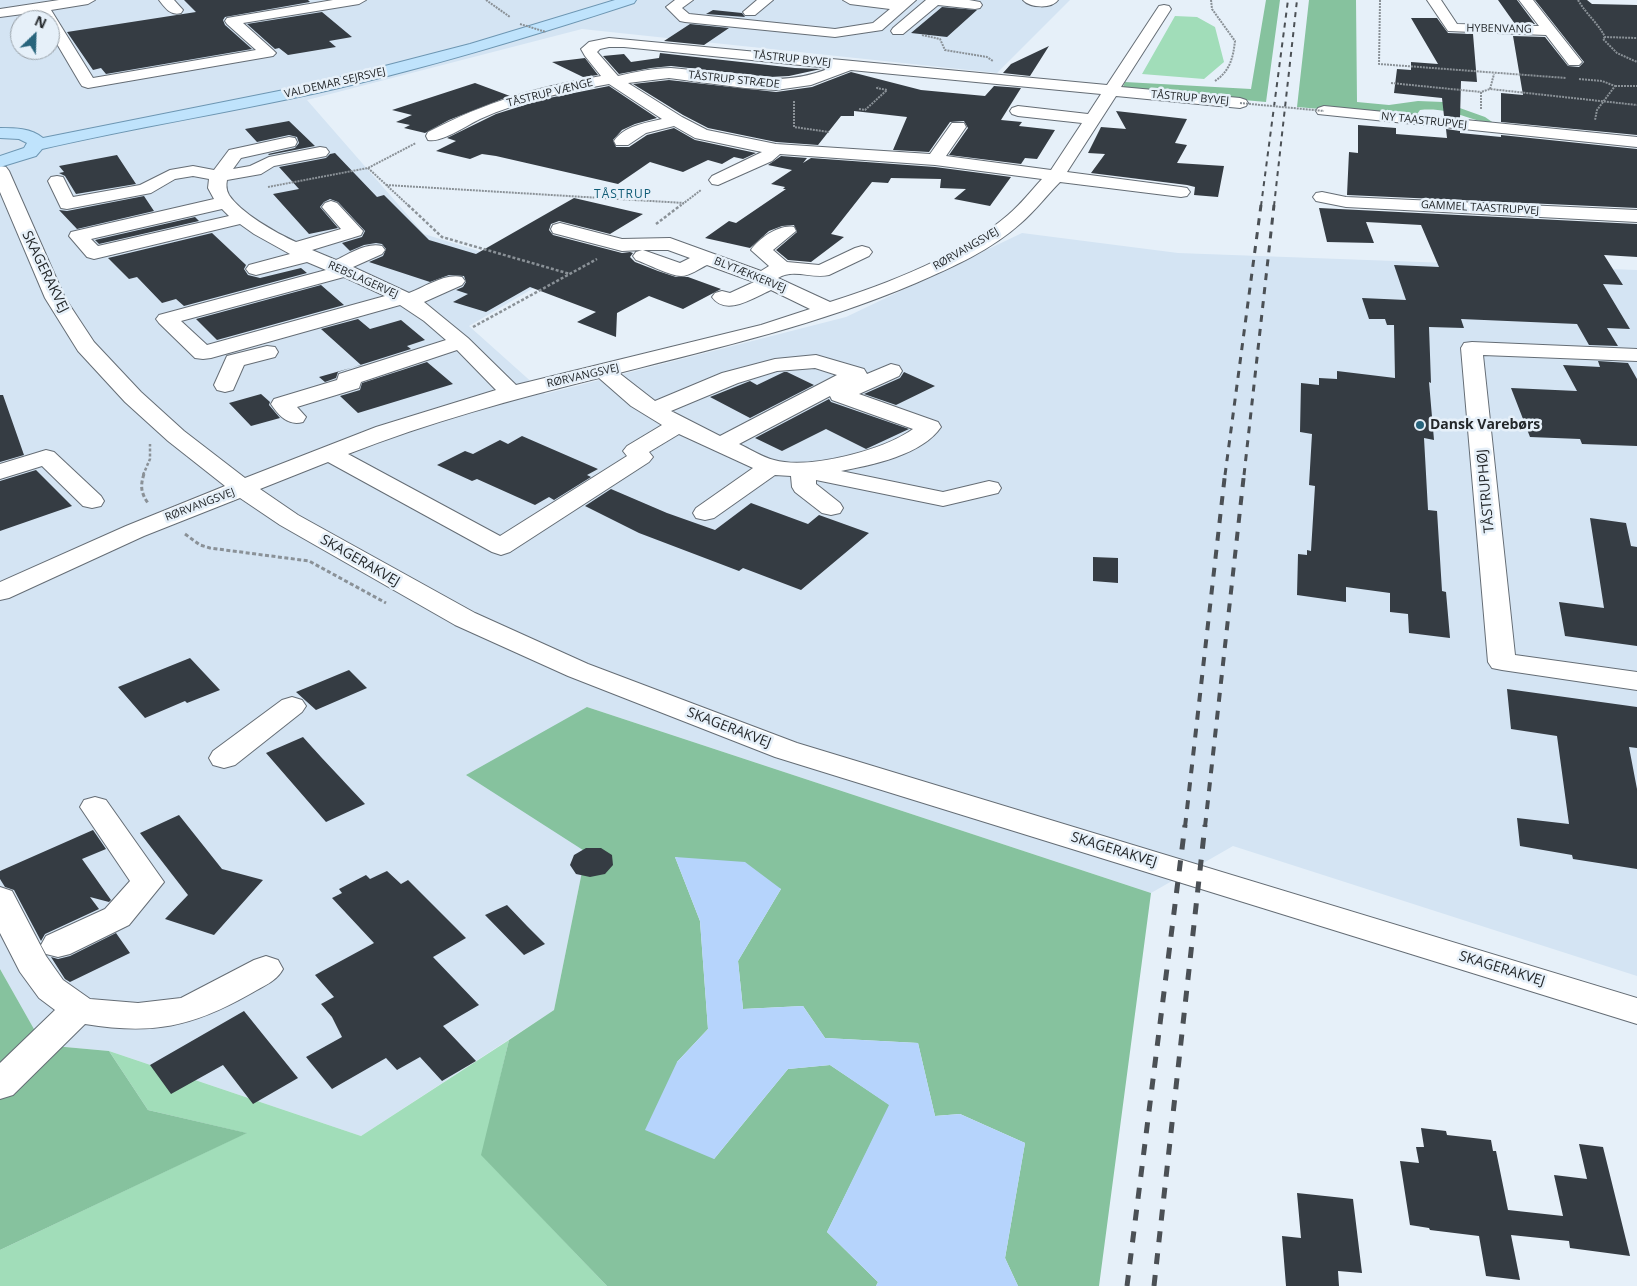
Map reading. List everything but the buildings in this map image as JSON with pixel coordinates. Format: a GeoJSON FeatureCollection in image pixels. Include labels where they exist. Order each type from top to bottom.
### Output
{"type":"FeatureCollection","features":[{"type":"Feature","properties":{"kind":"main road","name":"VALDEMAR SEJRSVEJ"},"geometry":{"type":"LineString","coordinates":[[34,141],[309,84],[426,55],[531,26],[609,0]]}},
{"type":"Feature","properties":{"kind":"main road","name":"VALDEMAR SEJRSVEJ"},"geometry":{"type":"LineString","coordinates":[[34,141],[318,88],[465,51],[541,29],[629,0]]}},
{"type":"Feature","properties":{"kind":"main road"},"geometry":{"type":"LineString","coordinates":[[0,133],[18,134],[34,141],[30,152],[0,162]]}},
{"type":"Feature","properties":{"kind":"street"},"geometry":{"type":"LineString","coordinates":[[0,3],[20,0]]}},
{"type":"Feature","properties":{"kind":"street"},"geometry":{"type":"LineString","coordinates":[[0,13],[88,0]]}},
{"type":"Feature","properties":{"kind":"street"},"geometry":{"type":"LineString","coordinates":[[42,7],[88,84],[268,53],[232,21],[360,0]]}},
{"type":"Feature","properties":{"kind":"street"},"geometry":{"type":"LineString","coordinates":[[686,0],[673,7],[686,18],[834,33],[877,27],[905,3]]}},
{"type":"Feature","properties":{"kind":"street"},"geometry":{"type":"LineString","coordinates":[[750,12],[766,0]]}},
{"type":"Feature","properties":{"kind":"street"},"geometry":{"type":"LineString","coordinates":[[850,0],[905,3]]}},
{"type":"Feature","properties":{"kind":"street"},"geometry":{"type":"LineString","coordinates":[[898,32],[934,0],[975,5]]}},
{"type":"Feature","properties":{"kind":"street"},"geometry":{"type":"LineString","coordinates":[[1030,0],[1049,2],[1051,0]]}},
{"type":"Feature","properties":{"kind":"street","name":"HYBENVANG"},"geometry":{"type":"LineString","coordinates":[[1434,0],[1452,28],[1550,31]]}},
{"type":"Feature","properties":{"kind":"street","name":"HYBENVANG"},"geometry":{"type":"LineString","coordinates":[[1526,0],[1574,62]]}},
{"type":"Feature","properties":{"kind":"street"},"geometry":{"type":"LineString","coordinates":[[1110,90],[1164,9]]}},
{"type":"Feature","properties":{"kind":"street","name":"TÅSTRUP BYVEJ"},"geometry":{"type":"LineString","coordinates":[[1181,192],[935,160],[776,149],[710,136],[676,121],[614,80],[590,53],[589,49],[594,46],[610,43],[646,45],[1240,102]]}},
{"type":"Feature","properties":{"kind":"street","name":"TÅSTRUP STRÆDE"},"geometry":{"type":"LineString","coordinates":[[614,80],[648,74],[669,73],[760,84],[792,84],[812,80],[850,65]]}},
{"type":"Feature","properties":{"kind":"street","name":"TÅSTRUP VÆNGE"},"geometry":{"type":"LineString","coordinates":[[434,136],[474,115],[515,100],[562,88],[614,80]]}},
{"type":"Feature","properties":{"kind":"street","name":"RØRVANGSVEJ"},"geometry":{"type":"LineString","coordinates":[[0,592],[135,531],[384,432],[511,393],[768,329],[829,310],[898,285],[946,263],[989,238],[1015,219],[1056,175],[1110,90]]}},
{"type":"Feature","properties":{"kind":"street"},"geometry":{"type":"LineString","coordinates":[[1018,111],[1091,120]]}},
{"type":"Feature","properties":{"kind":"street","name":"NY TAASTRUPVEJ"},"geometry":{"type":"LineString","coordinates":[[1324,111],[1478,120],[1602,130],[1637,128]]}},
{"type":"Feature","properties":{"kind":"street"},"geometry":{"type":"LineString","coordinates":[[1444,116],[1478,120]]}},
{"type":"Feature","properties":{"kind":"street"},"geometry":{"type":"LineString","coordinates":[[622,141],[640,130],[676,121]]}},
{"type":"Feature","properties":{"kind":"street"},"geometry":{"type":"LineString","coordinates":[[935,160],[958,127]]}},
{"type":"Feature","properties":{"kind":"street","name":"NY TAASTRUPVEJ"},"geometry":{"type":"LineString","coordinates":[[1602,130],[1637,142]]}},
{"type":"Feature","properties":{"kind":"street"},"geometry":{"type":"LineString","coordinates":[[223,199],[216,187],[220,176],[235,154],[289,142]]}},
{"type":"Feature","properties":{"kind":"street"},"geometry":{"type":"LineString","coordinates":[[718,180],[776,149]]}},
{"type":"Feature","properties":{"kind":"street"},"geometry":{"type":"LineString","coordinates":[[57,181],[67,204],[145,189],[170,175],[193,171],[220,176],[255,170],[269,162],[320,152]]}},
{"type":"Feature","properties":{"kind":"street","name":"SKAGERAKVEJ"},"geometry":{"type":"LineString","coordinates":[[0,171],[55,298],[86,346],[133,397],[176,436],[242,488],[289,520],[465,619],[578,670],[786,750],[1637,1011]]}},
{"type":"Feature","properties":{"kind":"street","name":"GAMMEL TAASTRUPVEJ"},"geometry":{"type":"LineString","coordinates":[[1322,198],[1346,202],[1637,216]]}},
{"type":"Feature","properties":{"kind":"street"},"geometry":{"type":"LineString","coordinates":[[123,216],[223,199]]}},
{"type":"Feature","properties":{"kind":"street"},"geometry":{"type":"LineString","coordinates":[[223,199],[78,236],[94,253],[243,218]]}},
{"type":"Feature","properties":{"kind":"street","name":"REBSLAGERVEJ"},"geometry":{"type":"LineString","coordinates":[[223,199],[243,218],[265,234],[299,252],[410,302],[458,340],[511,393]]}},
{"type":"Feature","properties":{"kind":"street"},"geometry":{"type":"LineString","coordinates":[[256,269],[354,231],[331,207]]}},
{"type":"Feature","properties":{"kind":"street"},"geometry":{"type":"LineString","coordinates":[[560,230],[622,245]]}},
{"type":"Feature","properties":{"kind":"street"},"geometry":{"type":"LineString","coordinates":[[772,276],[761,250],[787,231]]}},
{"type":"Feature","properties":{"kind":"street","name":"BLYTÆKKERVEJ"},"geometry":{"type":"LineString","coordinates":[[622,245],[670,244],[705,258],[772,276],[829,310]]}},
{"type":"Feature","properties":{"kind":"street"},"geometry":{"type":"LineString","coordinates":[[375,250],[340,269],[166,319],[202,354],[410,302]]}},
{"type":"Feature","properties":{"kind":"street"},"geometry":{"type":"LineString","coordinates":[[722,297],[731,300],[772,276],[822,271],[862,252]]}},
{"type":"Feature","properties":{"kind":"street"},"geometry":{"type":"LineString","coordinates":[[643,256],[681,270],[705,258]]}},
{"type":"Feature","properties":{"kind":"street"},"geometry":{"type":"LineString","coordinates":[[225,385],[235,361],[410,302],[455,281]]}},
{"type":"Feature","properties":{"kind":"street"},"geometry":{"type":"LineString","coordinates":[[295,417],[282,404],[351,383],[347,379],[458,340]]}},
{"type":"Feature","properties":{"kind":"street","name":"TÅSTRUPHØJ"},"geometry":{"type":"LineString","coordinates":[[1637,355],[1472,348],[1502,662],[1637,681]]}},
{"type":"Feature","properties":{"kind":"street"},"geometry":{"type":"LineString","coordinates":[[653,410],[730,378],[775,365],[816,360],[856,374],[720,444]]}},
{"type":"Feature","properties":{"kind":"street"},"geometry":{"type":"LineString","coordinates":[[604,371],[639,401],[678,425],[770,467],[803,470],[942,499],[989,488]]}},
{"type":"Feature","properties":{"kind":"street"},"geometry":{"type":"LineString","coordinates":[[785,410],[803,412],[891,372]]}},
{"type":"Feature","properties":{"kind":"street"},"geometry":{"type":"LineString","coordinates":[[803,470],[881,456],[908,442],[930,427],[840,395]]}},
{"type":"Feature","properties":{"kind":"street"},"geometry":{"type":"LineString","coordinates":[[329,453],[501,547],[641,457],[635,451],[678,425]]}},
{"type":"Feature","properties":{"kind":"street"},"geometry":{"type":"LineString","coordinates":[[0,472],[46,457],[92,501]]}},
{"type":"Feature","properties":{"kind":"street"},"geometry":{"type":"LineString","coordinates":[[705,513],[770,467]]}},
{"type":"Feature","properties":{"kind":"street"},"geometry":{"type":"LineString","coordinates":[[803,470],[804,487],[831,508]]}},
{"type":"Feature","properties":{"kind":"street"},"geometry":{"type":"LineString","coordinates":[[224,758],[292,706]]}},
{"type":"Feature","properties":{"kind":"street"},"geometry":{"type":"LineString","coordinates":[[58,945],[117,917],[148,882],[95,807]]}},
{"type":"Feature","properties":{"kind":"street"},"geometry":{"type":"LineString","coordinates":[[0,899],[32,963],[51,990],[78,1010],[114,1016],[156,1015],[196,1007],[266,969]]}},
{"type":"Feature","properties":{"kind":"street"},"geometry":{"type":"LineString","coordinates":[[0,1085],[78,1010]]}},
{"type":"Feature","properties":{"kind":"path"},"geometry":{"type":"LineString","coordinates":[[486,0],[513,19]]}},
{"type":"Feature","properties":{"kind":"path"},"geometry":{"type":"LineString","coordinates":[[1211,0],[1212,9],[1235,41],[1232,62],[1228,70],[1211,83]]}},
{"type":"Feature","properties":{"kind":"path"},"geometry":{"type":"LineString","coordinates":[[1380,0],[1379,64],[1567,78]]}},
{"type":"Feature","properties":{"kind":"path"},"geometry":{"type":"LineString","coordinates":[[1578,0],[1586,14],[1600,27],[1605,37],[1603,39],[1617,53],[1637,62]]}},
{"type":"Feature","properties":{"kind":"path"},"geometry":{"type":"LineString","coordinates":[[520,24],[546,32]]}},
{"type":"Feature","properties":{"kind":"path"},"geometry":{"type":"LineString","coordinates":[[898,32],[940,39],[945,50],[950,52],[990,58],[994,62],[996,79]]}},
{"type":"Feature","properties":{"kind":"path"},"geometry":{"type":"LineString","coordinates":[[1605,37],[1637,38]]}},
{"type":"Feature","properties":{"kind":"path"},"geometry":{"type":"LineString","coordinates":[[858,109],[865,110],[887,90],[877,88],[904,76],[910,71]]}},
{"type":"Feature","properties":{"kind":"path"},"geometry":{"type":"LineString","coordinates":[[1490,89],[1494,74]]}},
{"type":"Feature","properties":{"kind":"path"},"geometry":{"type":"LineString","coordinates":[[1577,79],[1602,82],[1615,86],[1637,86]]}},
{"type":"Feature","properties":{"kind":"path"},"geometry":{"type":"LineString","coordinates":[[1391,83],[1481,92],[1490,89],[1637,105]]}},
{"type":"Feature","properties":{"kind":"path"},"geometry":{"type":"LineString","coordinates":[[792,84],[794,87],[794,127],[834,132]]}},
{"type":"Feature","properties":{"kind":"path"},"geometry":{"type":"LineString","coordinates":[[1602,130],[1595,113],[1603,101],[1613,93],[1615,86]]}},
{"type":"Feature","properties":{"kind":"path"},"geometry":{"type":"LineString","coordinates":[[1478,120],[1481,92]]}},
{"type":"Feature","properties":{"kind":"path"},"geometry":{"type":"LineString","coordinates":[[1240,102],[1324,111]]}},
{"type":"Feature","properties":{"kind":"path"},"geometry":{"type":"LineString","coordinates":[[223,199],[368,168],[434,136]]}},
{"type":"Feature","properties":{"kind":"path"},"geometry":{"type":"LineString","coordinates":[[368,168],[442,237],[570,274]]}},
{"type":"Feature","properties":{"kind":"path"},"geometry":{"type":"LineString","coordinates":[[458,340],[622,245],[718,180]]}},
{"type":"Feature","properties":{"kind":"path"},"geometry":{"type":"LineString","coordinates":[[386,185],[685,203]]}},
{"type":"Feature","properties":{"kind":"shaded area"},"geometry":{"type":"Polygon","coordinates":[[[0,0],[1070,0],[997,73],[582,29],[307,100],[424,234],[556,275],[469,326],[545,394],[846,317],[1022,233],[1178,253],[1637,270],[1637,976],[1233,846],[1151,893],[587,707],[586,852],[554,1010],[361,1136],[109,1051],[43,1045],[0,969],[0,0]]]}},
{"type":"Feature","properties":{"kind":"green space"},"geometry":{"type":"Polygon","coordinates":[[[1266,0],[1280,0],[1266,102],[1122,89],[1125,82],[1251,89],[1266,0]]]}},
{"type":"Feature","properties":{"kind":"green space"},"geometry":{"type":"Polygon","coordinates":[[[1309,0],[1356,0],[1357,102],[1389,105],[1418,101],[1443,102],[1485,117],[1495,124],[1440,110],[1420,110],[1415,117],[1297,107],[1309,0]]]}},
{"type":"Feature","properties":{"kind":"green space"},"geometry":{"type":"Polygon","coordinates":[[[1175,16],[1197,17],[1215,27],[1224,62],[1204,79],[1142,74],[1175,16]]]}},
{"type":"Feature","properties":{"kind":"green space"},"geometry":{"type":"Polygon","coordinates":[[[587,707],[1151,893],[1099,1286],[1018,1286],[1005,1258],[1025,1143],[960,1114],[935,1116],[918,1043],[825,1038],[803,1006],[743,1009],[738,961],[781,889],[675,857],[700,921],[708,1029],[677,1062],[714,1159],[788,1069],[830,1065],[890,1105],[827,1232],[878,1282],[876,1286],[607,1286],[481,1155],[509,1040],[554,1010],[586,852],[466,775],[587,707]]]}},
{"type":"Feature","properties":{"kind":"green space"},"geometry":{"type":"Polygon","coordinates":[[[0,969],[43,1045],[109,1051],[148,1110],[247,1133],[0,1250],[0,969]]]}},
{"type":"Feature","properties":{"kind":"green space"},"geometry":{"type":"Polygon","coordinates":[[[509,1040],[482,1155],[607,1286],[0,1286],[0,1250],[246,1133],[148,1110],[109,1051],[361,1136],[509,1040]]]}},
{"type":"Feature","properties":{"kind":"water"},"geometry":{"type":"Polygon","coordinates":[[[675,857],[745,862],[781,889],[738,961],[743,1009],[803,1006],[825,1038],[918,1043],[935,1116],[960,1114],[1025,1143],[1005,1258],[1018,1286],[876,1286],[878,1282],[827,1232],[889,1105],[830,1065],[788,1069],[714,1159],[645,1130],[677,1062],[708,1029],[700,921],[675,857]]]}},
{"type":"Feature","properties":{"kind":"railway"},"geometry":{"type":"LineString","coordinates":[[1261,206],[1288,0]]}},
{"type":"Feature","properties":{"kind":"railway"},"geometry":{"type":"LineString","coordinates":[[1274,206],[1297,0]]}},
{"type":"Feature","properties":{"kind":"railway"},"geometry":{"type":"LineString","coordinates":[[1225,475],[1261,205]]}},
{"type":"Feature","properties":{"kind":"railway"},"geometry":{"type":"LineString","coordinates":[[1244,475],[1274,205]]}},
{"type":"Feature","properties":{"kind":"railway"},"geometry":{"type":"LineString","coordinates":[[1185,827],[1225,474]]}},
{"type":"Feature","properties":{"kind":"railway"},"geometry":{"type":"LineString","coordinates":[[1205,827],[1244,474]]}},
{"type":"Feature","properties":{"kind":"railway"},"geometry":{"type":"LineString","coordinates":[[1127,1286],[1185,825]]}},
{"type":"Feature","properties":{"kind":"railway"},"geometry":{"type":"LineString","coordinates":[[1154,1286],[1205,825]]}},
{"type":"Feature","properties":{"kind":"place","name":"Dansk Varebørs"},"geometry":{"type":"Point","coordinates":[1420,425]}},
{"type":"Feature","properties":{"kind":"district","name":"TÅSTRUP"},"geometry":{"type":"Point","coordinates":[623,195]}}]}
